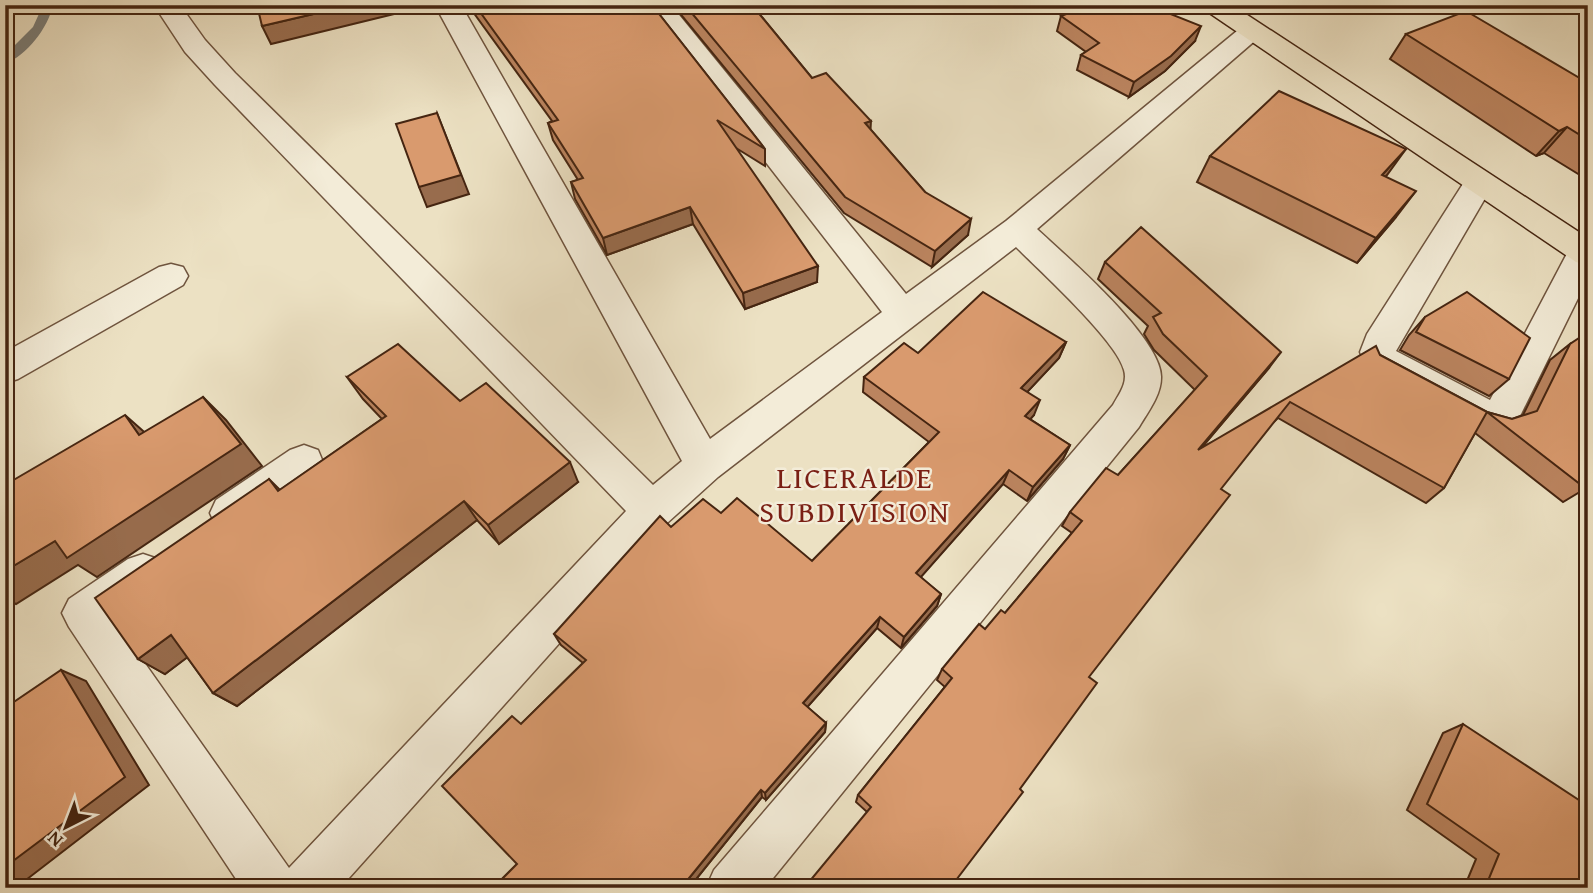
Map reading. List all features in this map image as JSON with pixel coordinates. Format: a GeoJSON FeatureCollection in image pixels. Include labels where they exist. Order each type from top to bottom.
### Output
{"type":"FeatureCollection","features":[{"type":"Feature","properties":{"kind":"main road"},"geometry":{"type":"LineString","coordinates":[[1214,5],[1586,253]]}},
{"type":"Feature","properties":{"kind":"street"},"geometry":{"type":"LineString","coordinates":[[167,5],[195,46],[225,79],[652,511]]}},
{"type":"Feature","properties":{"kind":"street"},"geometry":{"type":"LineString","coordinates":[[448,5],[704,465]]}},
{"type":"Feature","properties":{"kind":"street"},"geometry":{"type":"LineString","coordinates":[[657,5],[903,314]]}},
{"type":"Feature","properties":{"kind":"street"},"geometry":{"type":"LineString","coordinates":[[304,888],[652,511],[704,465],[1017,229],[1252,32]]}},
{"type":"Feature","properties":{"kind":"street"},"geometry":{"type":"LineString","coordinates":[[1479,183],[1380,344],[1380,359],[1483,414],[1502,414],[1586,253]]}},
{"type":"Feature","properties":{"kind":"street"},"geometry":{"type":"LineString","coordinates":[[733,888],[1126,416],[1142,389],[1143,369],[1125,339],[1017,229]]}},
{"type":"Feature","properties":{"kind":"street"},"geometry":{"type":"LineString","coordinates":[[5,369],[171,276]]}},
{"type":"Feature","properties":{"kind":"street"},"geometry":{"type":"LineString","coordinates":[[272,888],[85,613],[304,462]]}},
{"type":"Feature","properties":{"kind":"building"},"geometry":{"type":"Polygon","coordinates":[[[257,5],[352,5],[262,26],[257,5]]]}},
{"type":"Feature","properties":{"kind":"building"},"geometry":{"type":"Polygon","coordinates":[[[475,5],[652,5],[765,149],[717,120],[818,266],[743,293],[690,207],[603,238],[571,182],[583,178],[548,123],[558,120],[475,5]]]}},
{"type":"Feature","properties":{"kind":"building"},"geometry":{"type":"Polygon","coordinates":[[[685,5],[752,5],[812,78],[826,73],[871,121],[865,123],[925,192],[971,219],[935,251],[845,197],[685,5]]]}},
{"type":"Feature","properties":{"kind":"building"},"geometry":{"type":"Polygon","coordinates":[[[1090,5],[1118,5],[1130,13],[1140,5],[1148,5],[1201,26],[1171,56],[1134,82],[1081,55],[1099,43],[1061,16],[1090,5]]]}},
{"type":"Feature","properties":{"kind":"building"},"geometry":{"type":"Polygon","coordinates":[[[1466,11],[1588,83],[1588,140],[1567,127],[1559,131],[1406,34],[1466,11]]]}},
{"type":"Feature","properties":{"kind":"building"},"geometry":{"type":"Polygon","coordinates":[[[1279,91],[1406,149],[1382,175],[1416,191],[1376,238],[1210,156],[1279,91]]]}},
{"type":"Feature","properties":{"kind":"building"},"geometry":{"type":"Polygon","coordinates":[[[437,113],[461,175],[419,187],[396,124],[437,113]]]}},
{"type":"Feature","properties":{"kind":"building"},"geometry":{"type":"Polygon","coordinates":[[[1141,227],[1281,352],[1198,450],[1376,346],[1380,355],[1487,412],[1444,488],[1290,402],[1221,489],[1230,495],[1089,677],[1097,683],[1020,789],[1023,792],[950,888],[804,888],[871,807],[858,795],[952,678],[942,669],[979,624],[985,629],[1001,610],[1005,613],[1082,521],[1070,512],[1106,468],[1118,475],[1207,376],[1163,334],[1153,317],[1161,313],[1105,262],[1141,227]]]}},
{"type":"Feature","properties":{"kind":"building"},"geometry":{"type":"Polygon","coordinates":[[[983,292],[1066,342],[1021,388],[1040,400],[1025,416],[1070,445],[1033,487],[1009,470],[916,573],[941,594],[904,637],[880,617],[803,703],[826,723],[765,793],[761,790],[681,888],[493,888],[517,864],[442,786],[512,716],[521,724],[586,660],[554,634],[660,516],[671,527],[703,499],[721,513],[737,498],[812,561],[939,432],[864,377],[904,343],[918,353],[983,292]]]}},
{"type":"Feature","properties":{"kind":"building"},"geometry":{"type":"Polygon","coordinates":[[[1467,292],[1530,338],[1509,379],[1416,332],[1425,317],[1467,292]]]}},
{"type":"Feature","properties":{"kind":"building"},"geometry":{"type":"Polygon","coordinates":[[[1588,332],[1588,486],[1585,488],[1487,412],[1512,419],[1537,411],[1570,344],[1588,332]]]}},
{"type":"Feature","properties":{"kind":"building"},"geometry":{"type":"Polygon","coordinates":[[[398,344],[460,401],[486,383],[570,462],[488,525],[464,501],[213,693],[171,635],[138,659],[95,598],[269,479],[278,491],[386,416],[347,377],[398,344]]]}},
{"type":"Feature","properties":{"kind":"building"},"geometry":{"type":"Polygon","coordinates":[[[203,397],[241,444],[67,558],[55,541],[5,571],[5,485],[125,415],[139,435],[203,397]]]}},
{"type":"Feature","properties":{"kind":"building"},"geometry":{"type":"Polygon","coordinates":[[[61,670],[125,777],[5,867],[5,708],[61,670]]]}},
{"type":"Feature","properties":{"kind":"building"},"geometry":{"type":"Polygon","coordinates":[[[1463,724],[1588,806],[1588,867],[1581,888],[1485,888],[1499,854],[1427,804],[1463,724]]]}},
{"type":"Feature","properties":{"kind":"waterway"},"geometry":{"type":"LineString","coordinates":[[5,61],[38,29],[48,5]]}},
{"type":"Feature","properties":{"kind":"district","name":"LICERALDE SUBDIVISION"},"geometry":{"type":"Point","coordinates":[855,494]}}]}
